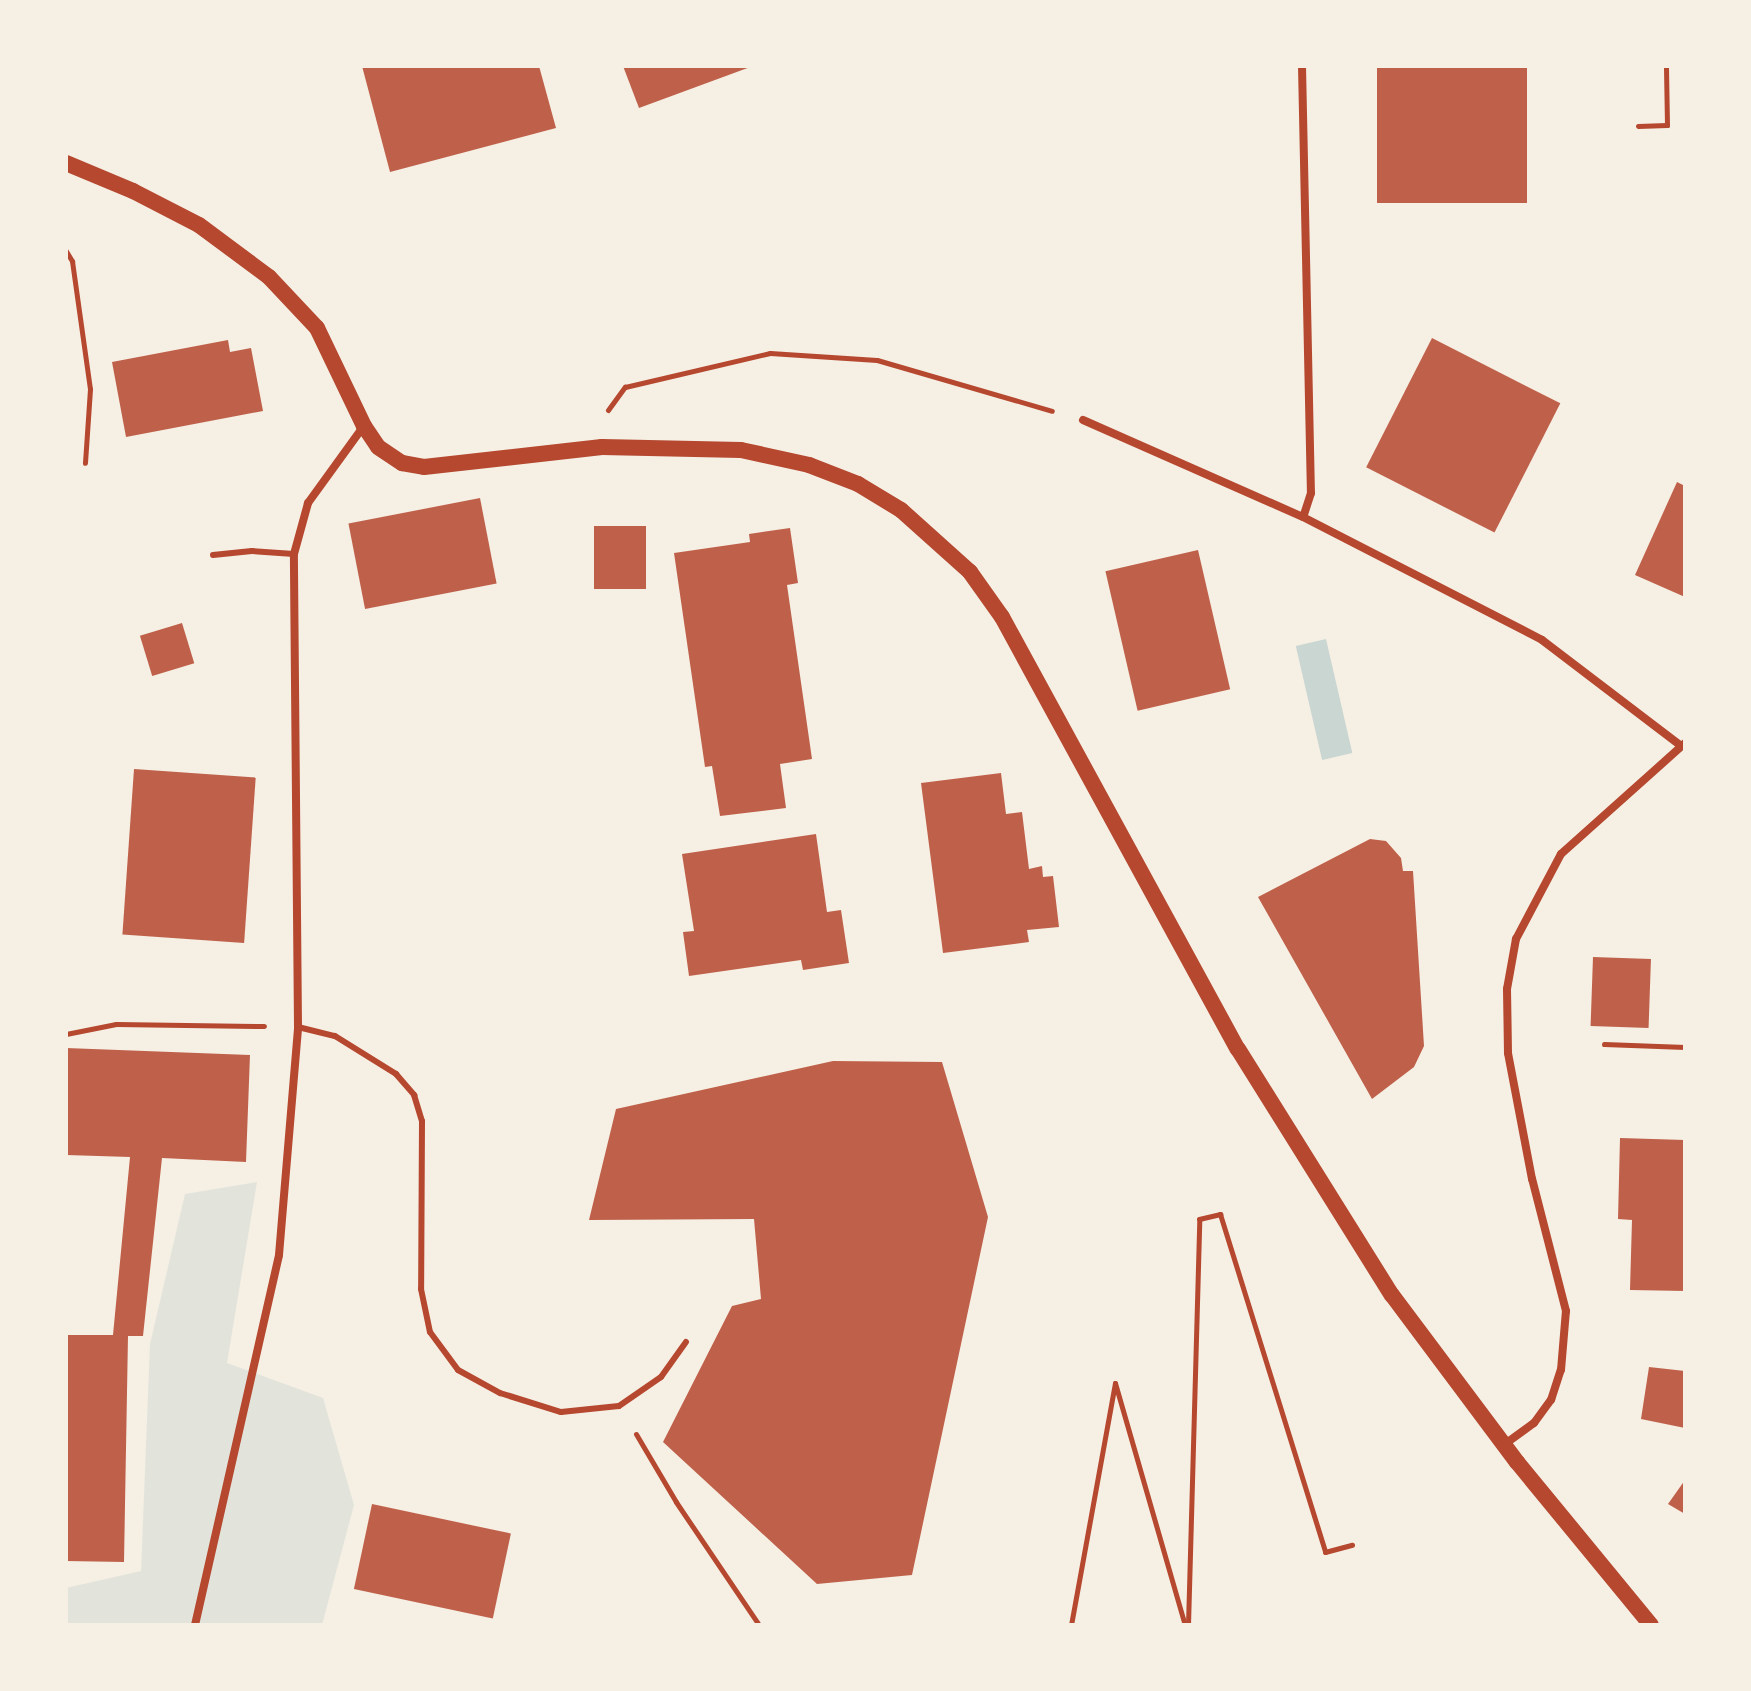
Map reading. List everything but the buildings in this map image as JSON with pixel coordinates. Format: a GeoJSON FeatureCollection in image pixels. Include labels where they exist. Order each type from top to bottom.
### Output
{"type":"FeatureCollection","features":[{"type":"Feature","properties":{"kind":"main road"},"geometry":{"type":"LineString","coordinates":[[66,163],[133,191],[199,225],[269,277],[317,328],[364,426],[378,447],[402,463],[424,467],[602,447],[741,450],[809,465],[858,484],[901,510],[970,572],[1002,617],[1238,1049],[1399,1305],[1504,1445],[1651,1625]]}},
{"type":"Feature","properties":{"kind":"street"},"geometry":{"type":"LineString","coordinates":[[1302,66],[1311,493],[1303,517]]}},
{"type":"Feature","properties":{"kind":"street"},"geometry":{"type":"LineString","coordinates":[[1083,420],[1303,517],[1542,640],[1683,745],[1561,854],[1516,939],[1507,989],[1508,1053],[1532,1179],[1566,1311],[1561,1370],[1551,1400],[1534,1423],[1504,1445]]}},
{"type":"Feature","properties":{"kind":"street"},"geometry":{"type":"LineString","coordinates":[[195,1625],[279,1255],[298,1027],[294,554],[308,503],[364,426]]}},
{"type":"Feature","properties":{"kind":"lane"},"geometry":{"type":"LineString","coordinates":[[213,555],[252,551],[294,554]]}},
{"type":"Feature","properties":{"kind":"lane"},"geometry":{"type":"LineString","coordinates":[[298,1027],[335,1036],[396,1074],[414,1095],[422,1121],[421,1289],[430,1332],[458,1370],[500,1393],[561,1412],[619,1406],[661,1377],[686,1342]]}},
{"type":"Feature","properties":{"kind":"path"},"geometry":{"type":"LineString","coordinates":[[1638,126],[1667,125],[1666,66]]}},
{"type":"Feature","properties":{"kind":"path"},"geometry":{"type":"LineString","coordinates":[[66,251],[72,261],[90,389],[85,463]]}},
{"type":"Feature","properties":{"kind":"path"},"geometry":{"type":"LineString","coordinates":[[607,410],[625,387],[770,353],[877,360],[1083,420]]}},
{"type":"Feature","properties":{"kind":"path"},"geometry":{"type":"LineString","coordinates":[[66,1034],[116,1024],[298,1027]]}},
{"type":"Feature","properties":{"kind":"path"},"geometry":{"type":"LineString","coordinates":[[1604,1044],[1685,1047]]}},
{"type":"Feature","properties":{"kind":"path"},"geometry":{"type":"LineString","coordinates":[[1187,1625],[1199,1219],[1220,1214],[1325,1552],[1352,1545]]}},
{"type":"Feature","properties":{"kind":"path"},"geometry":{"type":"LineString","coordinates":[[1071,1625],[1115,1383],[1187,1625]]}},
{"type":"Feature","properties":{"kind":"path"},"geometry":{"type":"LineString","coordinates":[[619,1406],[676,1502],[759,1625]]}},
{"type":"Feature","properties":{"kind":"shaded area"},"geometry":{"type":"Polygon","coordinates":[[[1326,639],[1352,753],[1322,760],[1296,646],[1326,639]]]}},
{"type":"Feature","properties":{"kind":"shaded area"},"geometry":{"type":"Polygon","coordinates":[[[257,1182],[227,1363],[323,1398],[354,1505],[322,1625],[66,1625],[66,1588],[141,1571],[150,1344],[185,1194],[257,1182]]]}}]}
